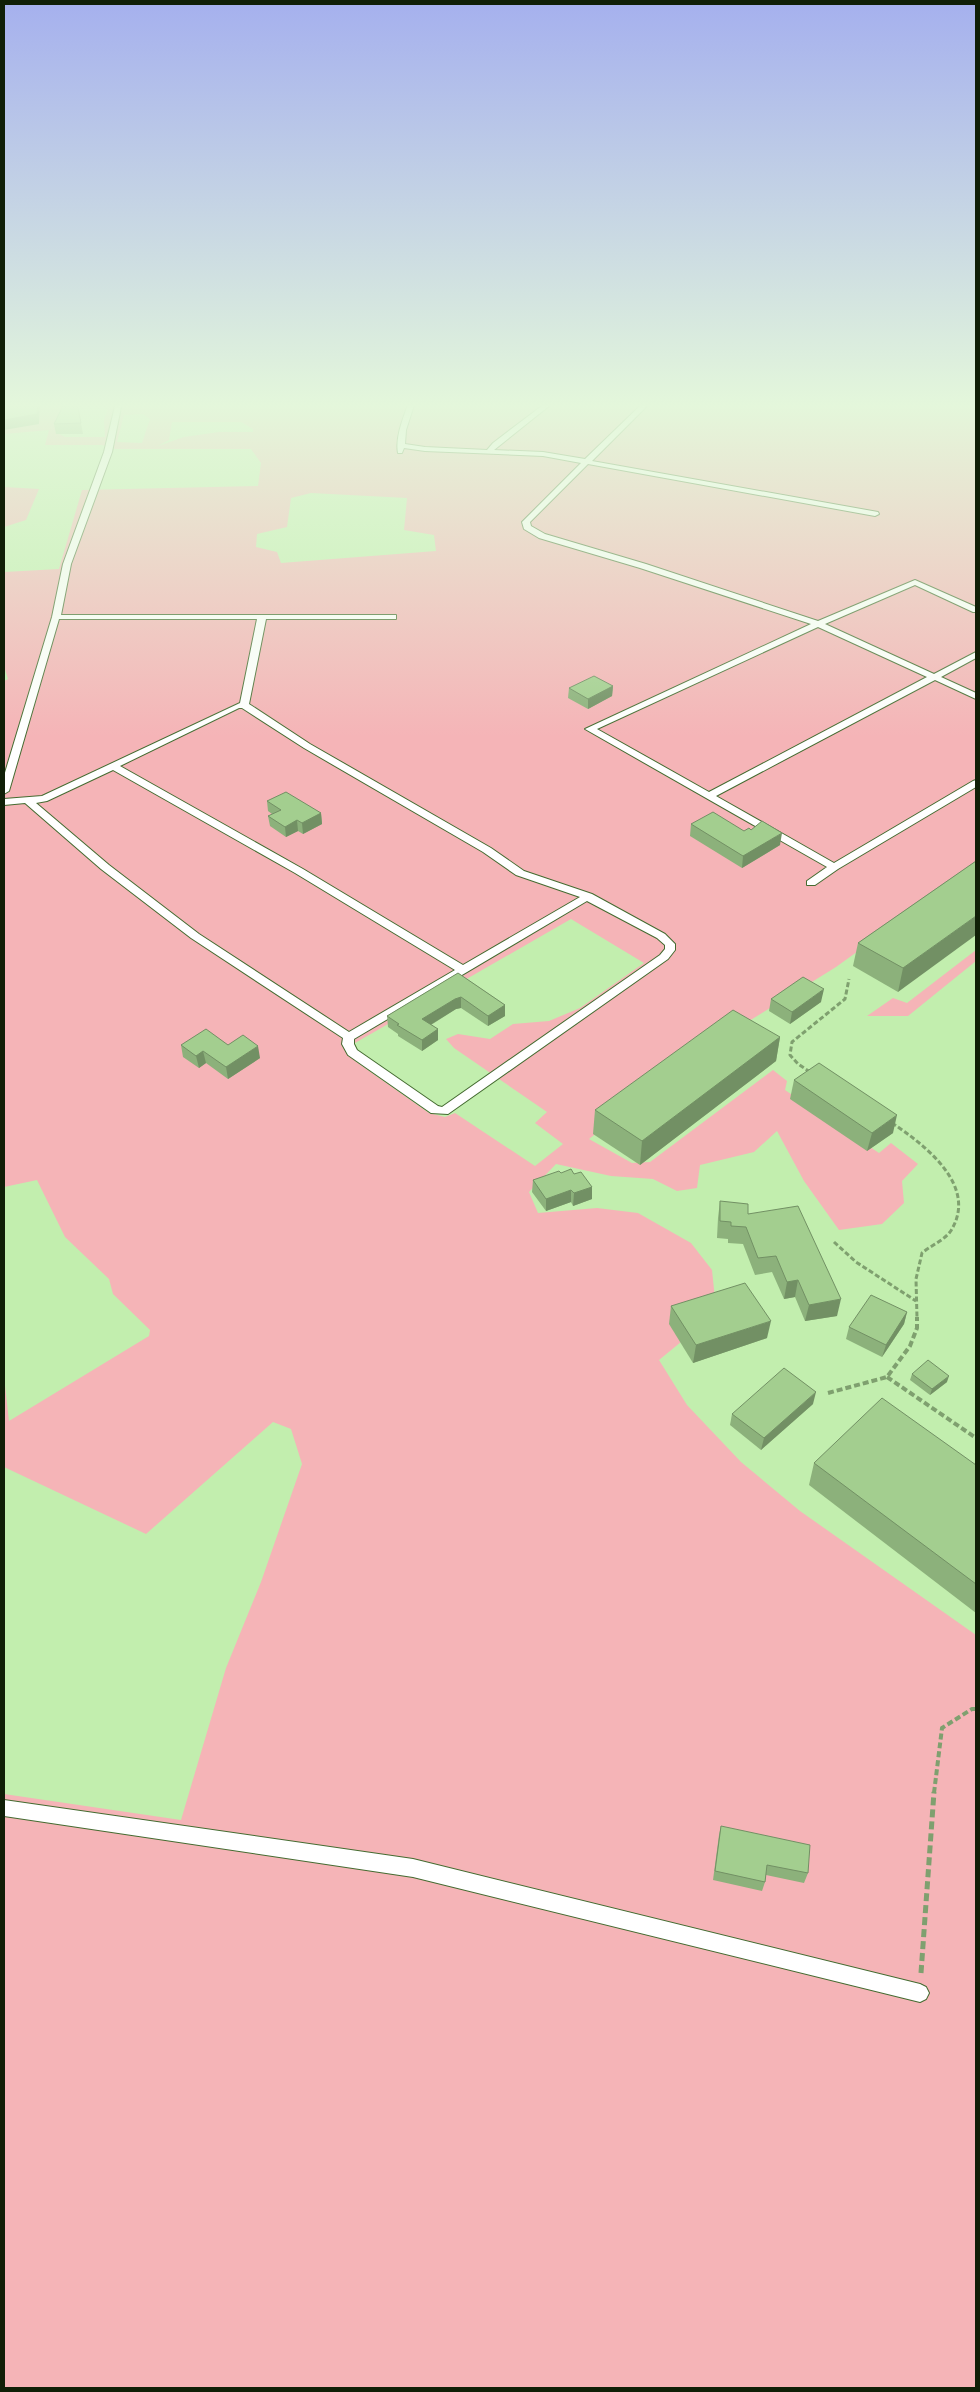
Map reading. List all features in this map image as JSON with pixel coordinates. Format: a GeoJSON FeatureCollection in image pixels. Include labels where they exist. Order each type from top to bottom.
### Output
{"type":"FeatureCollection","features":[{"type":"Feature","properties":{"kind":"lane"},"geometry":{"type":"LineString","coordinates":[[4,791],[56,617],[67,564],[85,514]]}},
{"type":"Feature","properties":{"kind":"lane"},"geometry":{"type":"LineString","coordinates":[[533,514],[526,522],[527,527],[542,536],[643,566],[818,624],[936,676],[976,696]]}},
{"type":"Feature","properties":{"kind":"lane"},"geometry":{"type":"LineString","coordinates":[[834,868],[590,729],[818,624],[915,582],[976,610]]}},
{"type":"Feature","properties":{"kind":"lane"},"geometry":{"type":"LineString","coordinates":[[56,617],[393,617]]}},
{"type":"Feature","properties":{"kind":"lane"},"geometry":{"type":"LineString","coordinates":[[244,705],[262,617]]}},
{"type":"Feature","properties":{"kind":"lane"},"geometry":{"type":"LineString","coordinates":[[709,796],[976,655]]}},
{"type":"Feature","properties":{"kind":"lane"},"geometry":{"type":"LineString","coordinates":[[4,802],[44,799],[237,706],[244,705],[307,746],[487,850],[520,873],[575,890],[588,896],[661,936],[670,944],[670,950],[664,957],[444,1111],[435,1110],[352,1052],[348,1044],[348,1037]]}},
{"type":"Feature","properties":{"kind":"lane"},"geometry":{"type":"LineString","coordinates":[[113,766],[299,871],[462,969]]}},
{"type":"Feature","properties":{"kind":"lane"},"geometry":{"type":"LineString","coordinates":[[810,883],[976,783]]}},
{"type":"Feature","properties":{"kind":"lane"},"geometry":{"type":"LineString","coordinates":[[28,801],[105,867],[195,936],[348,1037]]}},
{"type":"Feature","properties":{"kind":"lane"},"geometry":{"type":"LineString","coordinates":[[348,1037],[588,896]]}},
{"type":"Feature","properties":{"kind":"lane"},"geometry":{"type":"LineString","coordinates":[[4,1808],[414,1868],[920,1993]]}},
{"type":"Feature","properties":{"kind":"path"},"geometry":{"type":"LineString","coordinates":[[814,1074],[798,1064],[790,1055],[792,1042],[845,999],[849,979]]}},
{"type":"Feature","properties":{"kind":"path"},"geometry":{"type":"LineString","coordinates":[[828,1393],[887,1376],[910,1346],[917,1328],[916,1279],[922,1253],[949,1233],[960,1214],[961,1190],[950,1169],[910,1134],[886,1119]]}},
{"type":"Feature","properties":{"kind":"path"},"geometry":{"type":"LineString","coordinates":[[834,1242],[856,1262],[916,1301]]}},
{"type":"Feature","properties":{"kind":"path"},"geometry":{"type":"LineString","coordinates":[[887,1376],[976,1438]]}},
{"type":"Feature","properties":{"kind":"path"},"geometry":{"type":"LineString","coordinates":[[920,1993],[935,1777],[942,1728],[972,1709],[976,1709]]}},
{"type":"Feature","properties":{"kind":"shaded area"},"geometry":{"type":"Polygon","coordinates":[[[4,514],[29,514],[26,520],[4,527],[4,514]]]}},
{"type":"Feature","properties":{"kind":"shaded area"},"geometry":{"type":"Polygon","coordinates":[[[75,514],[289,514],[287,527],[257,534],[256,547],[277,552],[281,563],[436,551],[434,535],[404,530],[406,514],[976,514],[976,866],[836,967],[704,1049],[589,1139],[632,1163],[650,1162],[773,1070],[787,1081],[785,1090],[879,1153],[891,1143],[918,1164],[902,1181],[904,1203],[882,1224],[839,1230],[804,1181],[777,1131],[754,1152],[700,1165],[697,1188],[677,1191],[653,1179],[611,1176],[556,1164],[529,1192],[538,1213],[597,1208],[638,1213],[691,1243],[712,1270],[715,1299],[681,1342],[659,1360],[687,1405],[741,1462],[800,1511],[976,1635],[976,2388],[4,2388],[4,1794],[181,1820],[226,1668],[261,1582],[302,1464],[291,1429],[273,1422],[146,1534],[4,1467],[4,1377],[9,1421],[149,1336],[150,1330],[113,1294],[109,1279],[65,1237],[37,1180],[4,1187],[4,681],[8,679],[4,666],[4,572],[59,569],[75,514]],[[571,919],[355,1043],[355,1061],[429,1113],[445,1117],[455,1113],[535,1166],[563,1144],[535,1123],[547,1112],[454,1048],[446,1039],[458,1034],[490,1039],[513,1024],[549,1021],[580,1008],[644,963],[571,919]]]}},
{"type":"Feature","properties":{"kind":"shaded area"},"geometry":{"type":"Polygon","coordinates":[[[976,950],[976,961],[908,1016],[867,1016],[893,998],[907,1003],[976,950]]]}},
{"type":"Feature","properties":{"kind":"building"},"geometry":{"type":"Polygon","coordinates":[[[594,676],[613,686],[588,699],[569,688],[594,676]]]}},
{"type":"Feature","properties":{"kind":"building"},"geometry":{"type":"Polygon","coordinates":[[[286,792],[321,813],[302,823],[297,820],[285,827],[268,816],[281,810],[267,801],[286,792]]]}},
{"type":"Feature","properties":{"kind":"building"},"geometry":{"type":"Polygon","coordinates":[[[713,812],[744,831],[749,828],[751,830],[762,821],[782,833],[743,856],[691,824],[713,812]]]}},
{"type":"Feature","properties":{"kind":"building"},"geometry":{"type":"Polygon","coordinates":[[[976,861],[976,916],[903,968],[858,943],[976,861]]]}},
{"type":"Feature","properties":{"kind":"building"},"geometry":{"type":"Polygon","coordinates":[[[458,973],[505,1005],[488,1016],[461,997],[455,999],[422,1019],[438,1029],[422,1040],[397,1025],[399,1024],[387,1016],[458,973]]]}},
{"type":"Feature","properties":{"kind":"building"},"geometry":{"type":"Polygon","coordinates":[[[803,977],[824,989],[792,1012],[771,999],[803,977]]]}},
{"type":"Feature","properties":{"kind":"building"},"geometry":{"type":"Polygon","coordinates":[[[733,1010],[780,1037],[642,1141],[595,1110],[733,1010]]]}},
{"type":"Feature","properties":{"kind":"building"},"geometry":{"type":"Polygon","coordinates":[[[206,1029],[228,1045],[243,1035],[258,1046],[226,1067],[203,1051],[196,1056],[181,1045],[206,1029]]]}},
{"type":"Feature","properties":{"kind":"building"},"geometry":{"type":"Polygon","coordinates":[[[819,1063],[897,1115],[872,1133],[794,1080],[819,1063]]]}},
{"type":"Feature","properties":{"kind":"building"},"geometry":{"type":"Polygon","coordinates":[[[571,1169],[574,1174],[581,1172],[592,1187],[574,1193],[571,1190],[546,1199],[533,1180],[559,1171],[561,1173],[571,1169]]]}},
{"type":"Feature","properties":{"kind":"building"},"geometry":{"type":"Polygon","coordinates":[[[720,1201],[748,1204],[748,1214],[798,1206],[841,1299],[809,1305],[798,1280],[787,1282],[776,1256],[758,1258],[746,1227],[731,1226],[731,1222],[720,1221],[720,1201]]]}},
{"type":"Feature","properties":{"kind":"building"},"geometry":{"type":"Polygon","coordinates":[[[745,1283],[771,1321],[696,1345],[671,1306],[745,1283]]]}},
{"type":"Feature","properties":{"kind":"building"},"geometry":{"type":"Polygon","coordinates":[[[871,1295],[907,1312],[886,1345],[849,1327],[871,1295]]]}},
{"type":"Feature","properties":{"kind":"building"},"geometry":{"type":"Polygon","coordinates":[[[928,1360],[949,1376],[932,1389],[912,1374],[928,1360]]]}},
{"type":"Feature","properties":{"kind":"building"},"geometry":{"type":"Polygon","coordinates":[[[784,1368],[816,1392],[764,1438],[732,1414],[784,1368]]]}},
{"type":"Feature","properties":{"kind":"building"},"geometry":{"type":"Polygon","coordinates":[[[882,1398],[976,1465],[976,1584],[814,1463],[882,1398]]]}},
{"type":"Feature","properties":{"kind":"building"},"geometry":{"type":"Polygon","coordinates":[[[721,1826],[810,1845],[808,1873],[767,1865],[765,1882],[715,1871],[721,1826]]]}}]}
